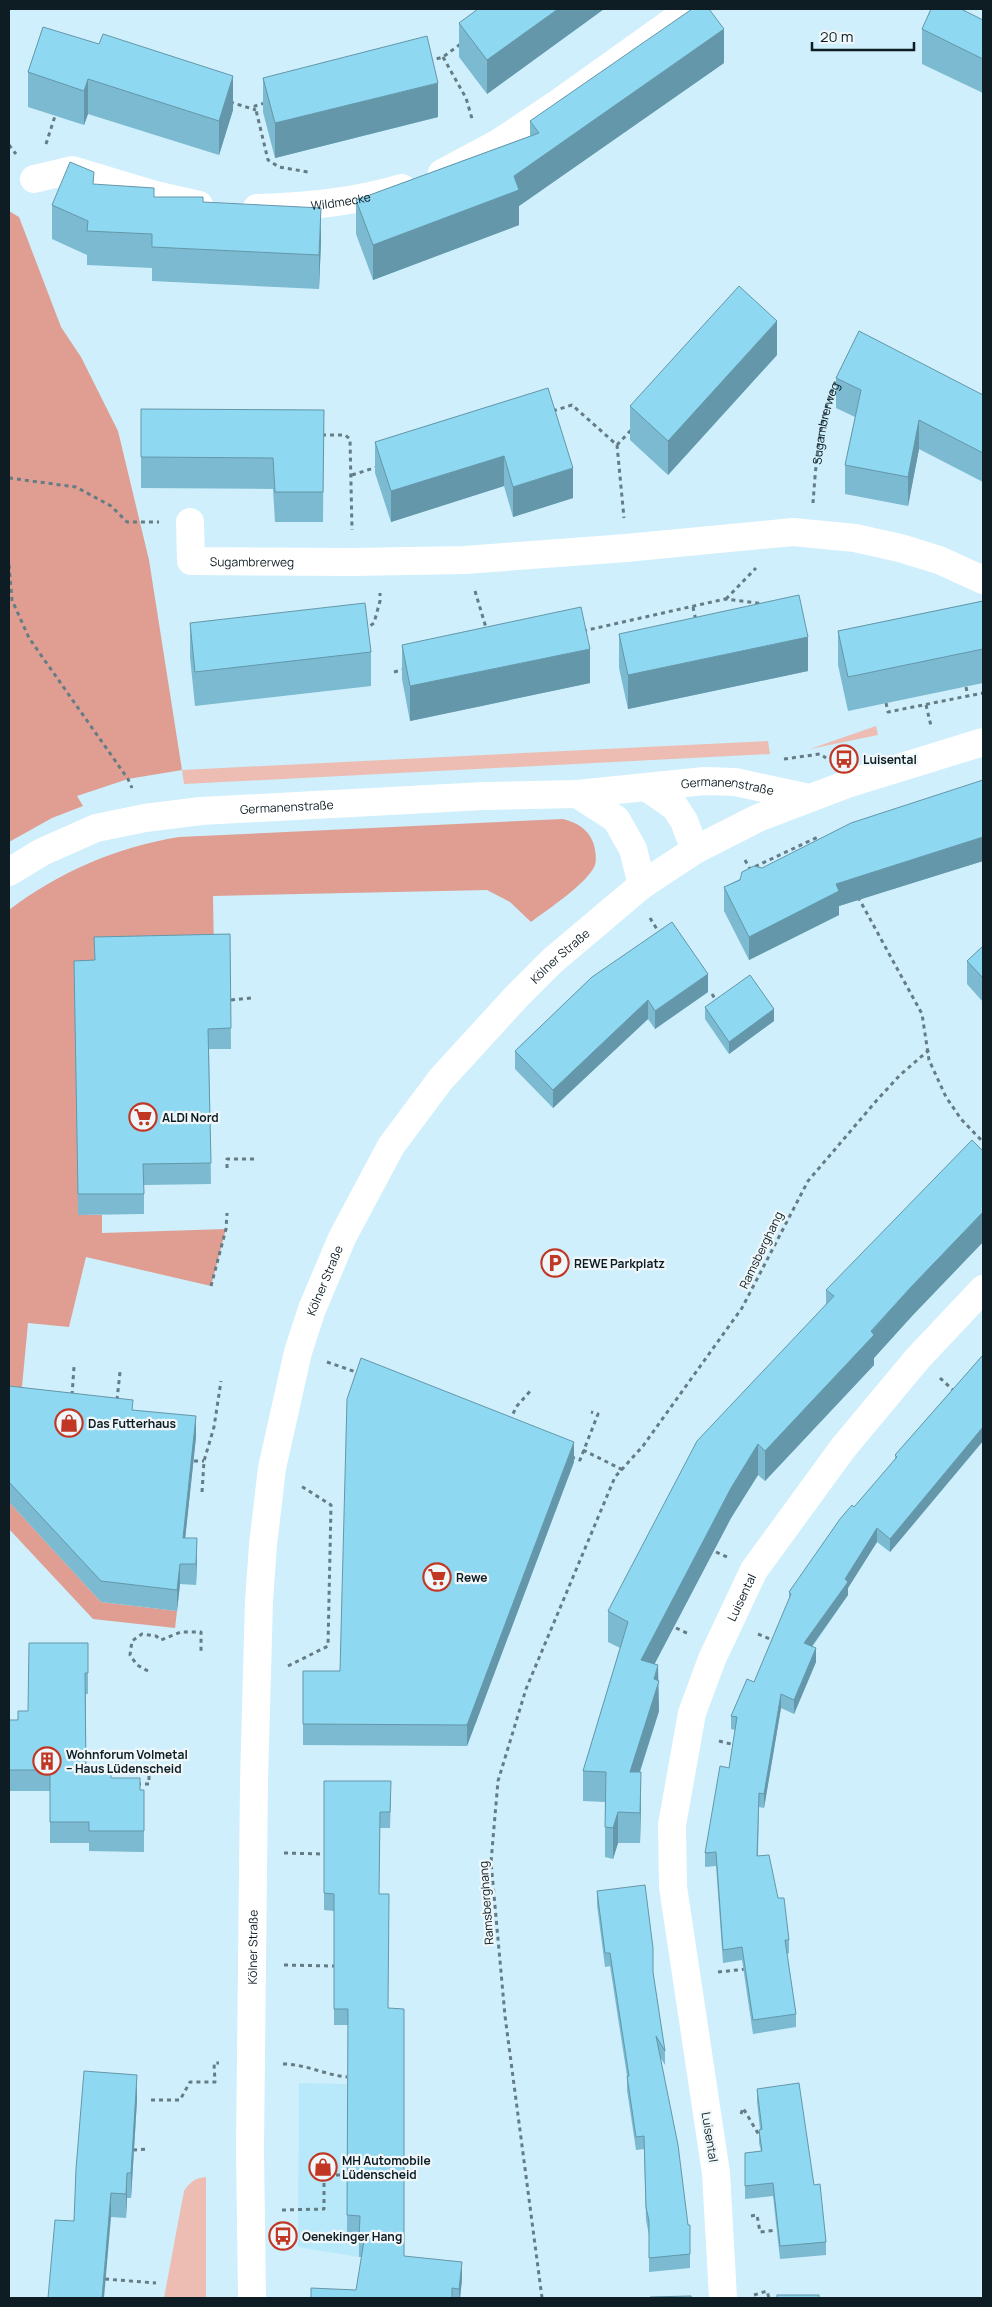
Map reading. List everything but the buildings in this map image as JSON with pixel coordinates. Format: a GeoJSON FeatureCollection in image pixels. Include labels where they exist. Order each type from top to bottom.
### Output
{"type":"FeatureCollection","features":[{"type":"Feature","properties":{"kind":"street","name":"Wildmecke"},"geometry":{"type":"LineString","coordinates":[[34,179],[72,170],[184,203],[229,208],[306,206],[356,199],[419,182],[458,166],[500,142],[690,9]]}},
{"type":"Feature","properties":{"kind":"street","name":"Sugambrerweg"},"geometry":{"type":"LineString","coordinates":[[190,522],[191,561],[366,562],[465,560],[626,548],[792,532],[855,538],[900,548],[939,560],[983,580]]}},
{"type":"Feature","properties":{"kind":"street","name":"Kölner Straße"},"geometry":{"type":"LineString","coordinates":[[252,2298],[250,2149],[256,1683],[263,1545],[272,1468],[298,1352],[312,1309],[342,1238],[391,1146],[441,1079],[517,996],[552,961],[642,885],[695,850],[758,818],[850,783],[983,742]]}},
{"type":"Feature","properties":{"kind":"street","name":"Germanenstraße"},"geometry":{"type":"LineString","coordinates":[[9,872],[42,852],[96,828],[154,817],[210,810],[484,796],[577,794],[691,782],[735,782],[805,800]]}},
{"type":"Feature","properties":{"kind":"street","name":"Germanenstraße"},"geometry":{"type":"LineString","coordinates":[[646,787],[675,807],[684,821],[695,850]]}},
{"type":"Feature","properties":{"kind":"street"},"geometry":{"type":"LineString","coordinates":[[577,794],[616,819],[633,850],[642,885]]}},
{"type":"Feature","properties":{"kind":"street","name":"Luisental"},"geometry":{"type":"LineString","coordinates":[[723,2298],[716,2173],[673,1887],[672,1825],[692,1713],[712,1659],[754,1570],[832,1462],[918,1358],[983,1289]]}},
{"type":"Feature","properties":{"kind":"path"},"geometry":{"type":"LineString","coordinates":[[426,62],[443,57],[464,42]]}},
{"type":"Feature","properties":{"kind":"path"},"geometry":{"type":"LineString","coordinates":[[443,57],[466,98],[475,130]]}},
{"type":"Feature","properties":{"kind":"path"},"geometry":{"type":"LineString","coordinates":[[228,101],[256,110]]}},
{"type":"Feature","properties":{"kind":"path"},"geometry":{"type":"LineString","coordinates":[[271,102],[255,106],[268,160],[280,167],[310,172]]}},
{"type":"Feature","properties":{"kind":"path"},"geometry":{"type":"LineString","coordinates":[[48,140],[55,116]]}},
{"type":"Feature","properties":{"kind":"path","name":"Sugambrerweg"},"geometry":{"type":"LineString","coordinates":[[812,533],[815,476],[826,404],[841,372]]}},
{"type":"Feature","properties":{"kind":"path"},"geometry":{"type":"LineString","coordinates":[[545,414],[572,405],[617,445],[626,548]]}},
{"type":"Feature","properties":{"kind":"path"},"geometry":{"type":"LineString","coordinates":[[617,445],[636,424]]}},
{"type":"Feature","properties":{"kind":"path"},"geometry":{"type":"LineString","coordinates":[[316,435],[345,435],[350,439],[352,475],[366,562],[380,601],[374,623],[366,630],[357,631]]}},
{"type":"Feature","properties":{"kind":"path"},"geometry":{"type":"LineString","coordinates":[[352,475],[379,466]]}},
{"type":"Feature","properties":{"kind":"path"},"geometry":{"type":"LineString","coordinates":[[9,478],[76,487],[111,506],[127,522],[140,522]]}},
{"type":"Feature","properties":{"kind":"path"},"geometry":{"type":"LineString","coordinates":[[465,560],[488,635]]}},
{"type":"Feature","properties":{"kind":"path"},"geometry":{"type":"LineString","coordinates":[[9,565],[12,600],[29,638],[128,779]]}},
{"type":"Feature","properties":{"kind":"path"},"geometry":{"type":"LineString","coordinates":[[579,632],[725,599],[769,604]]}},
{"type":"Feature","properties":{"kind":"path"},"geometry":{"type":"LineString","coordinates":[[693,607],[697,628]]}},
{"type":"Feature","properties":{"kind":"path"},"geometry":{"type":"LineString","coordinates":[[394,672],[411,668]]}},
{"type":"Feature","properties":{"kind":"path"},"geometry":{"type":"LineString","coordinates":[[966,687],[968,696]]}},
{"type":"Feature","properties":{"kind":"path"},"geometry":{"type":"LineString","coordinates":[[886,703],[888,712],[983,694]]}},
{"type":"Feature","properties":{"kind":"path"},"geometry":{"type":"LineString","coordinates":[[926,704],[932,728]]}},
{"type":"Feature","properties":{"kind":"path"},"geometry":{"type":"LineString","coordinates":[[805,800],[814,832],[825,841]]}},
{"type":"Feature","properties":{"kind":"path"},"geometry":{"type":"LineString","coordinates":[[750,869],[820,836]]}},
{"type":"Feature","properties":{"kind":"path"},"geometry":{"type":"LineString","coordinates":[[770,859],[773,866]]}},
{"type":"Feature","properties":{"kind":"path"},"geometry":{"type":"LineString","coordinates":[[857,897],[922,1014],[929,1050],[929,1060],[946,1098],[960,1119],[983,1142]]}},
{"type":"Feature","properties":{"kind":"path"},"geometry":{"type":"LineString","coordinates":[[712,994],[722,1008]]}},
{"type":"Feature","properties":{"kind":"path"},"geometry":{"type":"LineString","coordinates":[[231,1000],[251,998]]}},
{"type":"Feature","properties":{"kind":"path","name":"Ramsberghang"},"geometry":{"type":"LineString","coordinates":[[542,2298],[505,2016],[491,1862],[498,1781],[526,1689],[615,1477],[643,1446],[742,1308],[769,1259],[792,1207],[808,1180],[877,1100],[929,1050]]}},
{"type":"Feature","properties":{"kind":"path"},"geometry":{"type":"LineString","coordinates":[[227,1168],[227,1159],[256,1159]]}},
{"type":"Feature","properties":{"kind":"path"},"geometry":{"type":"LineString","coordinates":[[211,1286],[226,1229],[227,1213]]}},
{"type":"Feature","properties":{"kind":"path"},"geometry":{"type":"LineString","coordinates":[[298,1352],[363,1374]]}},
{"type":"Feature","properties":{"kind":"path"},"geometry":{"type":"LineString","coordinates":[[71,1404],[74,1367]]}},
{"type":"Feature","properties":{"kind":"path"},"geometry":{"type":"LineString","coordinates":[[116,1409],[120,1372]]}},
{"type":"Feature","properties":{"kind":"path"},"geometry":{"type":"LineString","coordinates":[[202,1492],[204,1461],[214,1427],[221,1381]]}},
{"type":"Feature","properties":{"kind":"path"},"geometry":{"type":"LineString","coordinates":[[510,1423],[516,1407],[532,1389]]}},
{"type":"Feature","properties":{"kind":"path"},"geometry":{"type":"LineString","coordinates":[[571,1456],[580,1460],[598,1414],[591,1412]]}},
{"type":"Feature","properties":{"kind":"path"},"geometry":{"type":"LineString","coordinates":[[584,1450],[623,1470]]}},
{"type":"Feature","properties":{"kind":"path"},"geometry":{"type":"LineString","coordinates":[[194,1461],[204,1461]]}},
{"type":"Feature","properties":{"kind":"path"},"geometry":{"type":"LineString","coordinates":[[256,1683],[328,1646],[331,1505],[272,1468]]}},
{"type":"Feature","properties":{"kind":"path"},"geometry":{"type":"LineString","coordinates":[[148,1671],[137,1665],[130,1655],[132,1641],[142,1634],[156,1636],[162,1640],[180,1632],[201,1632],[201,1651]]}},
{"type":"Feature","properties":{"kind":"path"},"geometry":{"type":"LineString","coordinates":[[132,1784],[149,1784],[149,1773]]}},
{"type":"Feature","properties":{"kind":"path"},"geometry":{"type":"LineString","coordinates":[[291,1854],[324,1854]]}},
{"type":"Feature","properties":{"kind":"path"},"geometry":{"type":"LineString","coordinates":[[291,1965],[334,1966]]}},
{"type":"Feature","properties":{"kind":"path"},"geometry":{"type":"LineString","coordinates":[[686,1977],[749,1968]]}},
{"type":"Feature","properties":{"kind":"path"},"geometry":{"type":"LineString","coordinates":[[298,2064],[333,2076],[348,2077]]}},
{"type":"Feature","properties":{"kind":"path"},"geometry":{"type":"LineString","coordinates":[[151,2100],[180,2100],[190,2082],[207,2082]]}},
{"type":"Feature","properties":{"kind":"path"},"geometry":{"type":"LineString","coordinates":[[133,2150],[148,2149]]}},
{"type":"Feature","properties":{"kind":"path"},"geometry":{"type":"LineString","coordinates":[[252,2210],[324,2209],[324,2176],[348,2176]]}},
{"type":"Feature","properties":{"kind":"path"},"geometry":{"type":"LineString","coordinates":[[105,2279],[156,2283]]}},
{"type":"Feature","properties":{"kind":"path"},"geometry":{"type":"LineString","coordinates":[[749,2298],[756,2293],[767,2291],[769,2298]]}},
{"type":"Feature","properties":{"kind":"shaded area"},"geometry":{"type":"Polygon","coordinates":[[[9,211],[19,217],[61,327],[81,357],[118,431],[149,560],[182,770],[128,779],[77,796],[83,806],[52,818],[9,842],[9,211]]]}},
{"type":"Feature","properties":{"kind":"shaded area"},"geometry":{"type":"Polygon","coordinates":[[[876,726],[878,735],[810,749],[876,726]]]}},
{"type":"Feature","properties":{"kind":"shaded area"},"geometry":{"type":"Polygon","coordinates":[[[768,741],[770,754],[184,784],[182,770],[768,741]]]}},
{"type":"Feature","properties":{"kind":"shaded area"},"geometry":{"type":"Polygon","coordinates":[[[563,819],[577,824],[588,833],[593,842],[596,856],[595,865],[576,888],[531,922],[510,902],[487,890],[213,896],[214,955],[95,981],[78,1215],[102,1215],[102,1233],[226,1229],[211,1286],[86,1257],[69,1327],[28,1323],[20,1408],[9,1407],[9,910],[48,884],[90,863],[133,847],[179,837],[563,819]]]}},
{"type":"Feature","properties":{"kind":"shaded area"},"geometry":{"type":"Polygon","coordinates":[[[9,1502],[101,1602],[177,1611],[175,1628],[93,1619],[9,1529],[9,1502]]]}},
{"type":"Feature","properties":{"kind":"shaded area","name":"MH Automobile Lüdenscheid"},"geometry":{"type":"Polygon","coordinates":[[[299,2083],[347,2084],[347,2232],[360,2233],[359,2257],[298,2247],[299,2083]]]}},
{"type":"Feature","properties":{"kind":"shaded area"},"geometry":{"type":"Polygon","coordinates":[[[206,2177],[206,2298],[164,2298],[184,2191],[193,2181],[206,2177]]]}},
{"type":"Feature","properties":{"kind":"place","name":"Luisental"},"geometry":{"type":"Point","coordinates":[844,759]}},
{"type":"Feature","properties":{"kind":"place","name":"ALDI Nord"},"geometry":{"type":"Point","coordinates":[143,1117]}},
{"type":"Feature","properties":{"kind":"place","name":"REWE Parkplatz"},"geometry":{"type":"Point","coordinates":[555,1263]}},
{"type":"Feature","properties":{"kind":"place","name":"Das Futterhaus"},"geometry":{"type":"Point","coordinates":[69,1423]}},
{"type":"Feature","properties":{"kind":"place","name":"Rewe"},"geometry":{"type":"Point","coordinates":[437,1577]}},
{"type":"Feature","properties":{"kind":"place","name":"Wohnforum Volmetal – Haus Lüdenscheid"},"geometry":{"type":"Point","coordinates":[47,1761]}},
{"type":"Feature","properties":{"kind":"place","name":"MH Automobile Lüdenscheid"},"geometry":{"type":"Point","coordinates":[323,2167]}},
{"type":"Feature","properties":{"kind":"place","name":"Oenekinger Hang"},"geometry":{"type":"Point","coordinates":[283,2236]}}]}
